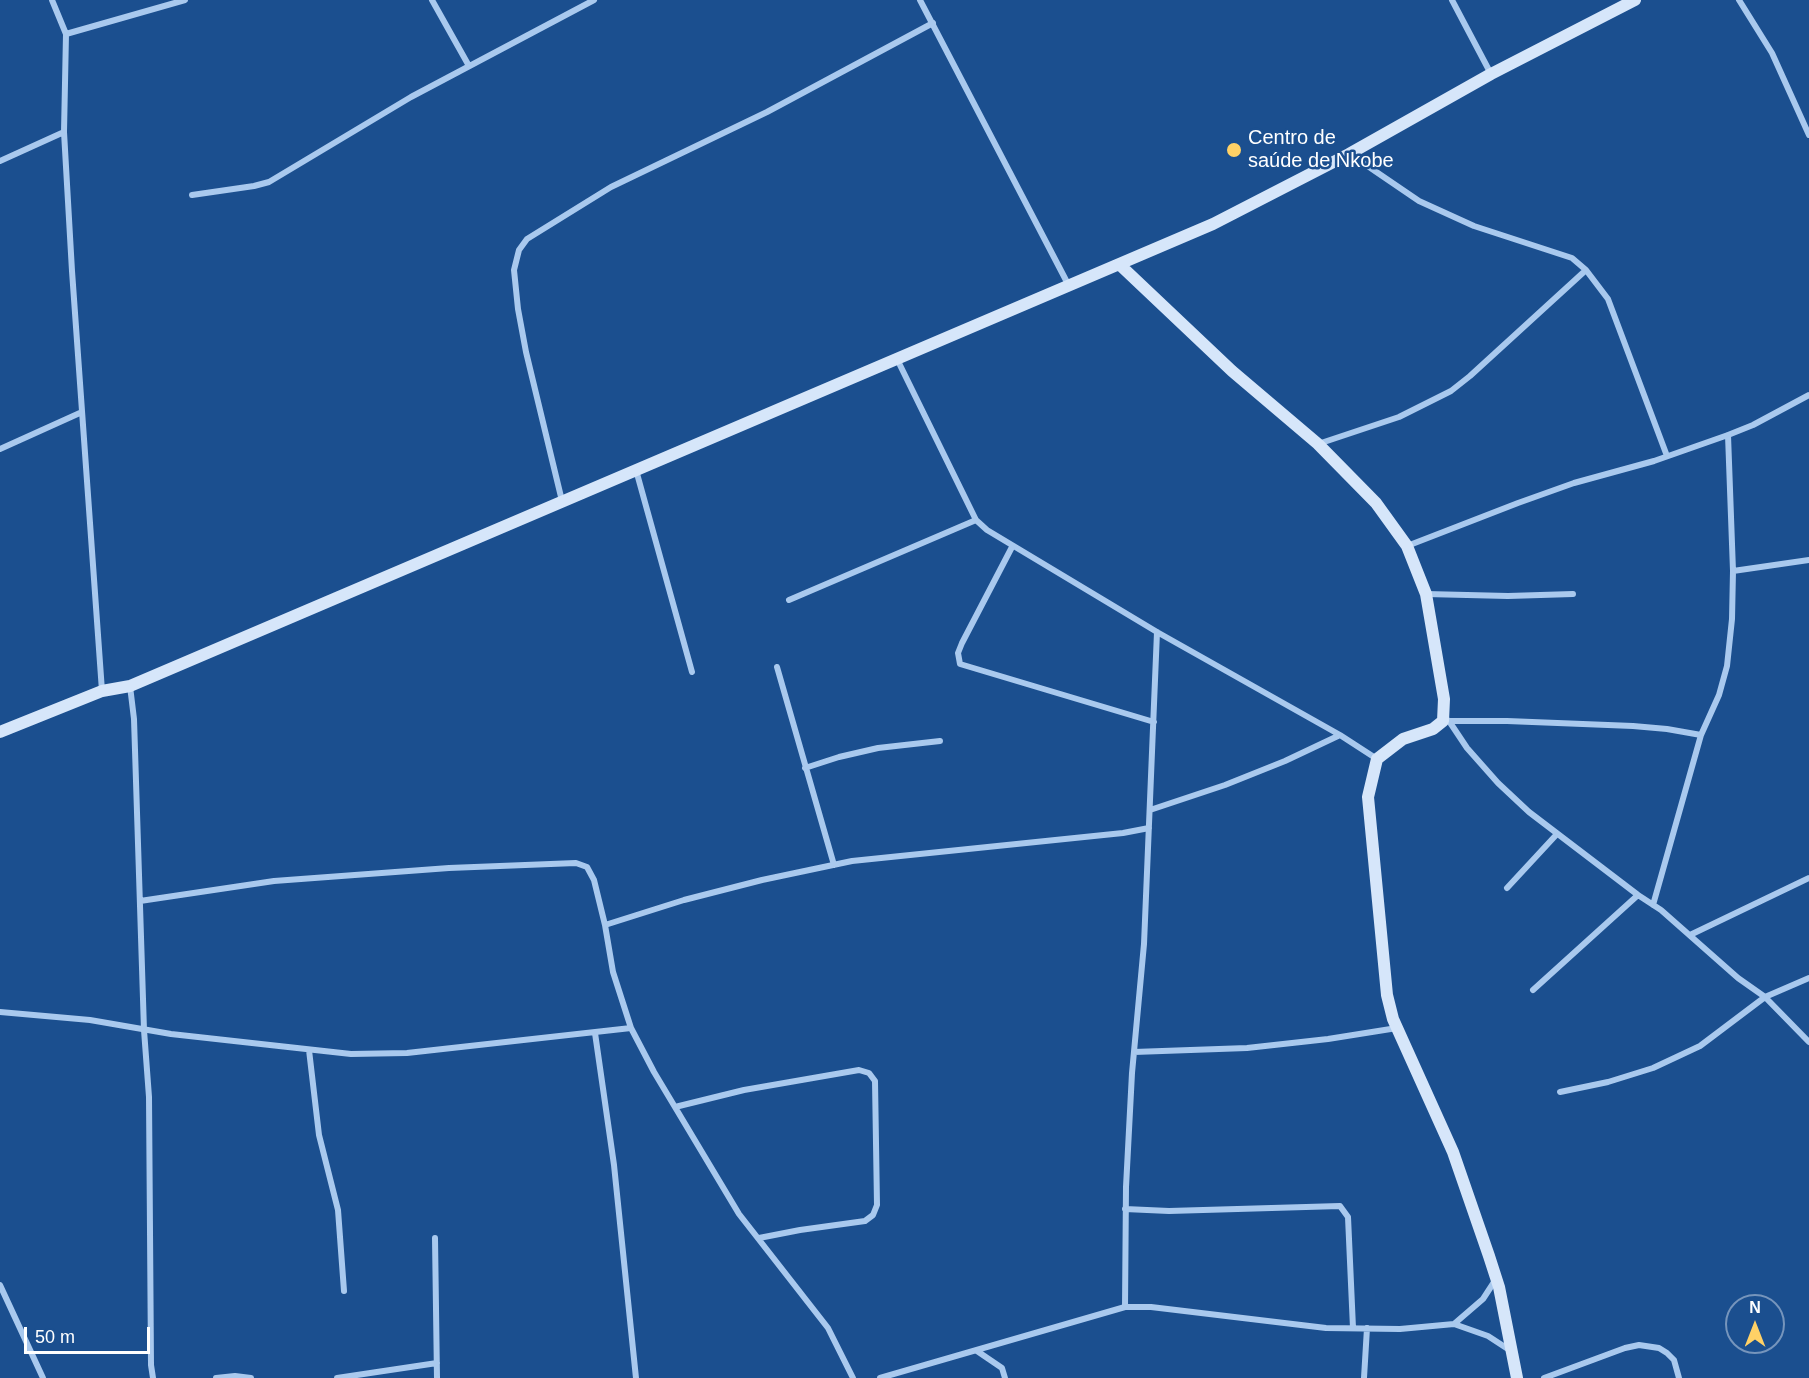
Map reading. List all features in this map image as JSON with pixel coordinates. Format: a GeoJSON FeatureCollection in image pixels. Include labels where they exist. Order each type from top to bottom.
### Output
{"type":"FeatureCollection","features":[{"type":"Feature","properties":{"kind":"street"},"geometry":{"type":"LineString","coordinates":[[52,0],[66,34],[64,132],[102,691]]}},
{"type":"Feature","properties":{"kind":"street"},"geometry":{"type":"LineString","coordinates":[[66,34],[185,0]]}},
{"type":"Feature","properties":{"kind":"street"},"geometry":{"type":"LineString","coordinates":[[432,0],[469,66]]}},
{"type":"Feature","properties":{"kind":"street"},"geometry":{"type":"LineString","coordinates":[[192,195],[268,182],[411,97],[594,0]]}},
{"type":"Feature","properties":{"kind":"street"},"geometry":{"type":"LineString","coordinates":[[920,0],[1069,286]]}},
{"type":"Feature","properties":{"kind":"street"},"geometry":{"type":"LineString","coordinates":[[1452,0],[1491,74]]}},
{"type":"Feature","properties":{"kind":"street"},"geometry":{"type":"LineString","coordinates":[[0,732],[102,691],[130,686],[1213,224],[1349,154],[1491,74],[1635,0]]}},
{"type":"Feature","properties":{"kind":"street"},"geometry":{"type":"LineString","coordinates":[[1739,0],[1772,53],[1809,135]]}},
{"type":"Feature","properties":{"kind":"street"},"geometry":{"type":"LineString","coordinates":[[562,501],[526,352],[519,309],[514,270],[519,250],[527,239],[611,187],[767,112],[933,23]]}},
{"type":"Feature","properties":{"kind":"street"},"geometry":{"type":"LineString","coordinates":[[0,160],[64,132]]}},
{"type":"Feature","properties":{"kind":"street"},"geometry":{"type":"LineString","coordinates":[[1349,154],[1419,201],[1474,226],[1572,258],[1586,270],[1608,299],[1667,456]]}},
{"type":"Feature","properties":{"kind":"street"},"geometry":{"type":"LineString","coordinates":[[1120,265],[1232,371],[1318,444],[1376,503],[1407,546],[1426,594],[1446,721],[1498,783],[1557,834],[1653,905],[1738,978],[1765,997],[1809,1042]]}},
{"type":"Feature","properties":{"kind":"street"},"geometry":{"type":"LineString","coordinates":[[1318,444],[1400,417],[1451,391],[1586,270]]}},
{"type":"Feature","properties":{"kind":"street"},"geometry":{"type":"LineString","coordinates":[[896,358],[976,520],[987,530],[1012,547],[1340,735],[1377,759]]}},
{"type":"Feature","properties":{"kind":"street"},"geometry":{"type":"LineString","coordinates":[[1407,546],[1574,483],[1667,456],[1728,435],[1753,425],[1809,395]]}},
{"type":"Feature","properties":{"kind":"street"},"geometry":{"type":"LineString","coordinates":[[0,449],[82,412]]}},
{"type":"Feature","properties":{"kind":"street"},"geometry":{"type":"LineString","coordinates":[[1653,905],[1701,735],[1719,695],[1727,666],[1732,619],[1733,571],[1728,435]]}},
{"type":"Feature","properties":{"kind":"street"},"geometry":{"type":"LineString","coordinates":[[635,469],[692,672]]}},
{"type":"Feature","properties":{"kind":"street"},"geometry":{"type":"LineString","coordinates":[[789,600],[976,520]]}},
{"type":"Feature","properties":{"kind":"street"},"geometry":{"type":"LineString","coordinates":[[1012,547],[962,643],[958,653],[960,664],[1154,722]]}},
{"type":"Feature","properties":{"kind":"street"},"geometry":{"type":"LineString","coordinates":[[1733,571],[1809,560]]}},
{"type":"Feature","properties":{"kind":"street"},"geometry":{"type":"LineString","coordinates":[[1426,594],[1508,596],[1573,594]]}},
{"type":"Feature","properties":{"kind":"street"},"geometry":{"type":"LineString","coordinates":[[1125,1307],[1125,1209],[1134,1052],[1144,944],[1157,632]]}},
{"type":"Feature","properties":{"kind":"street"},"geometry":{"type":"LineString","coordinates":[[777,667],[834,865]]}},
{"type":"Feature","properties":{"kind":"street"},"geometry":{"type":"LineString","coordinates":[[130,686],[134,719],[144,1030],[149,1097],[151,1365],[153,1378]]}},
{"type":"Feature","properties":{"kind":"street"},"geometry":{"type":"LineString","coordinates":[[1517,1378],[1514,1353],[1497,1279],[1453,1152],[1397,1028],[1387,994],[1368,797],[1377,759],[1403,739],[1433,729],[1446,721],[1528,721],[1633,726],[1701,735]]}},
{"type":"Feature","properties":{"kind":"street"},"geometry":{"type":"LineString","coordinates":[[1150,810],[1225,785],[1285,761],[1340,735]]}},
{"type":"Feature","properties":{"kind":"street"},"geometry":{"type":"LineString","coordinates":[[805,768],[879,748],[940,741]]}},
{"type":"Feature","properties":{"kind":"street"},"geometry":{"type":"LineString","coordinates":[[605,925],[684,900],[834,865],[1123,833],[1149,828]]}},
{"type":"Feature","properties":{"kind":"street"},"geometry":{"type":"LineString","coordinates":[[1507,888],[1557,834]]}},
{"type":"Feature","properties":{"kind":"street"},"geometry":{"type":"LineString","coordinates":[[140,901],[274,881],[449,868],[576,863],[587,867],[594,880],[613,972],[631,1028],[739,1214],[828,1328],[853,1378]]}},
{"type":"Feature","properties":{"kind":"street"},"geometry":{"type":"LineString","coordinates":[[1690,935],[1809,879]]}},
{"type":"Feature","properties":{"kind":"street"},"geometry":{"type":"LineString","coordinates":[[1533,990],[1638,895]]}},
{"type":"Feature","properties":{"kind":"street"},"geometry":{"type":"LineString","coordinates":[[1560,1092],[1608,1082],[1663,1064],[1700,1046],[1765,997],[1809,978]]}},
{"type":"Feature","properties":{"kind":"street"},"geometry":{"type":"LineString","coordinates":[[0,1012],[90,1020],[144,1030],[351,1054],[407,1053],[631,1028]]}},
{"type":"Feature","properties":{"kind":"street"},"geometry":{"type":"LineString","coordinates":[[1134,1052],[1247,1048],[1397,1028]]}},
{"type":"Feature","properties":{"kind":"street"},"geometry":{"type":"LineString","coordinates":[[595,1033],[614,1165],[636,1378]]}},
{"type":"Feature","properties":{"kind":"street"},"geometry":{"type":"LineString","coordinates":[[309,1050],[319,1135],[338,1210],[344,1291]]}},
{"type":"Feature","properties":{"kind":"street"},"geometry":{"type":"LineString","coordinates":[[675,1107],[744,1090],[859,1070],[869,1073],[875,1081],[877,1205],[873,1215],[865,1221],[759,1238]]}},
{"type":"Feature","properties":{"kind":"street"},"geometry":{"type":"LineString","coordinates":[[1125,1209],[1169,1211],[1340,1206],[1348,1217],[1353,1328]]}},
{"type":"Feature","properties":{"kind":"street"},"geometry":{"type":"LineString","coordinates":[[435,1238],[437,1378]]}},
{"type":"Feature","properties":{"kind":"street"},"geometry":{"type":"LineString","coordinates":[[1454,1324],[1483,1299],[1497,1279]]}},
{"type":"Feature","properties":{"kind":"street"},"geometry":{"type":"LineString","coordinates":[[0,1285],[43,1378]]}},
{"type":"Feature","properties":{"kind":"street"},"geometry":{"type":"LineString","coordinates":[[880,1378],[1125,1307],[1151,1307],[1326,1328],[1400,1329],[1454,1324],[1488,1336],[1514,1353]]}},
{"type":"Feature","properties":{"kind":"street"},"geometry":{"type":"LineString","coordinates":[[1364,1378],[1367,1328]]}},
{"type":"Feature","properties":{"kind":"street"},"geometry":{"type":"LineString","coordinates":[[1544,1378],[1639,1345],[1650,1346],[1667,1353],[1674,1360],[1678,1378]]}},
{"type":"Feature","properties":{"kind":"street"},"geometry":{"type":"LineString","coordinates":[[977,1351],[1002,1368],[1005,1378]]}},
{"type":"Feature","properties":{"kind":"street"},"geometry":{"type":"LineString","coordinates":[[337,1378],[437,1363]]}},
{"type":"Feature","properties":{"kind":"street"},"geometry":{"type":"LineString","coordinates":[[216,1378],[250,1378]]}},
{"type":"Feature","properties":{"kind":"place","name":"Centro de saúde de Nkobe"},"geometry":{"type":"Point","coordinates":[1234,150]}}]}
